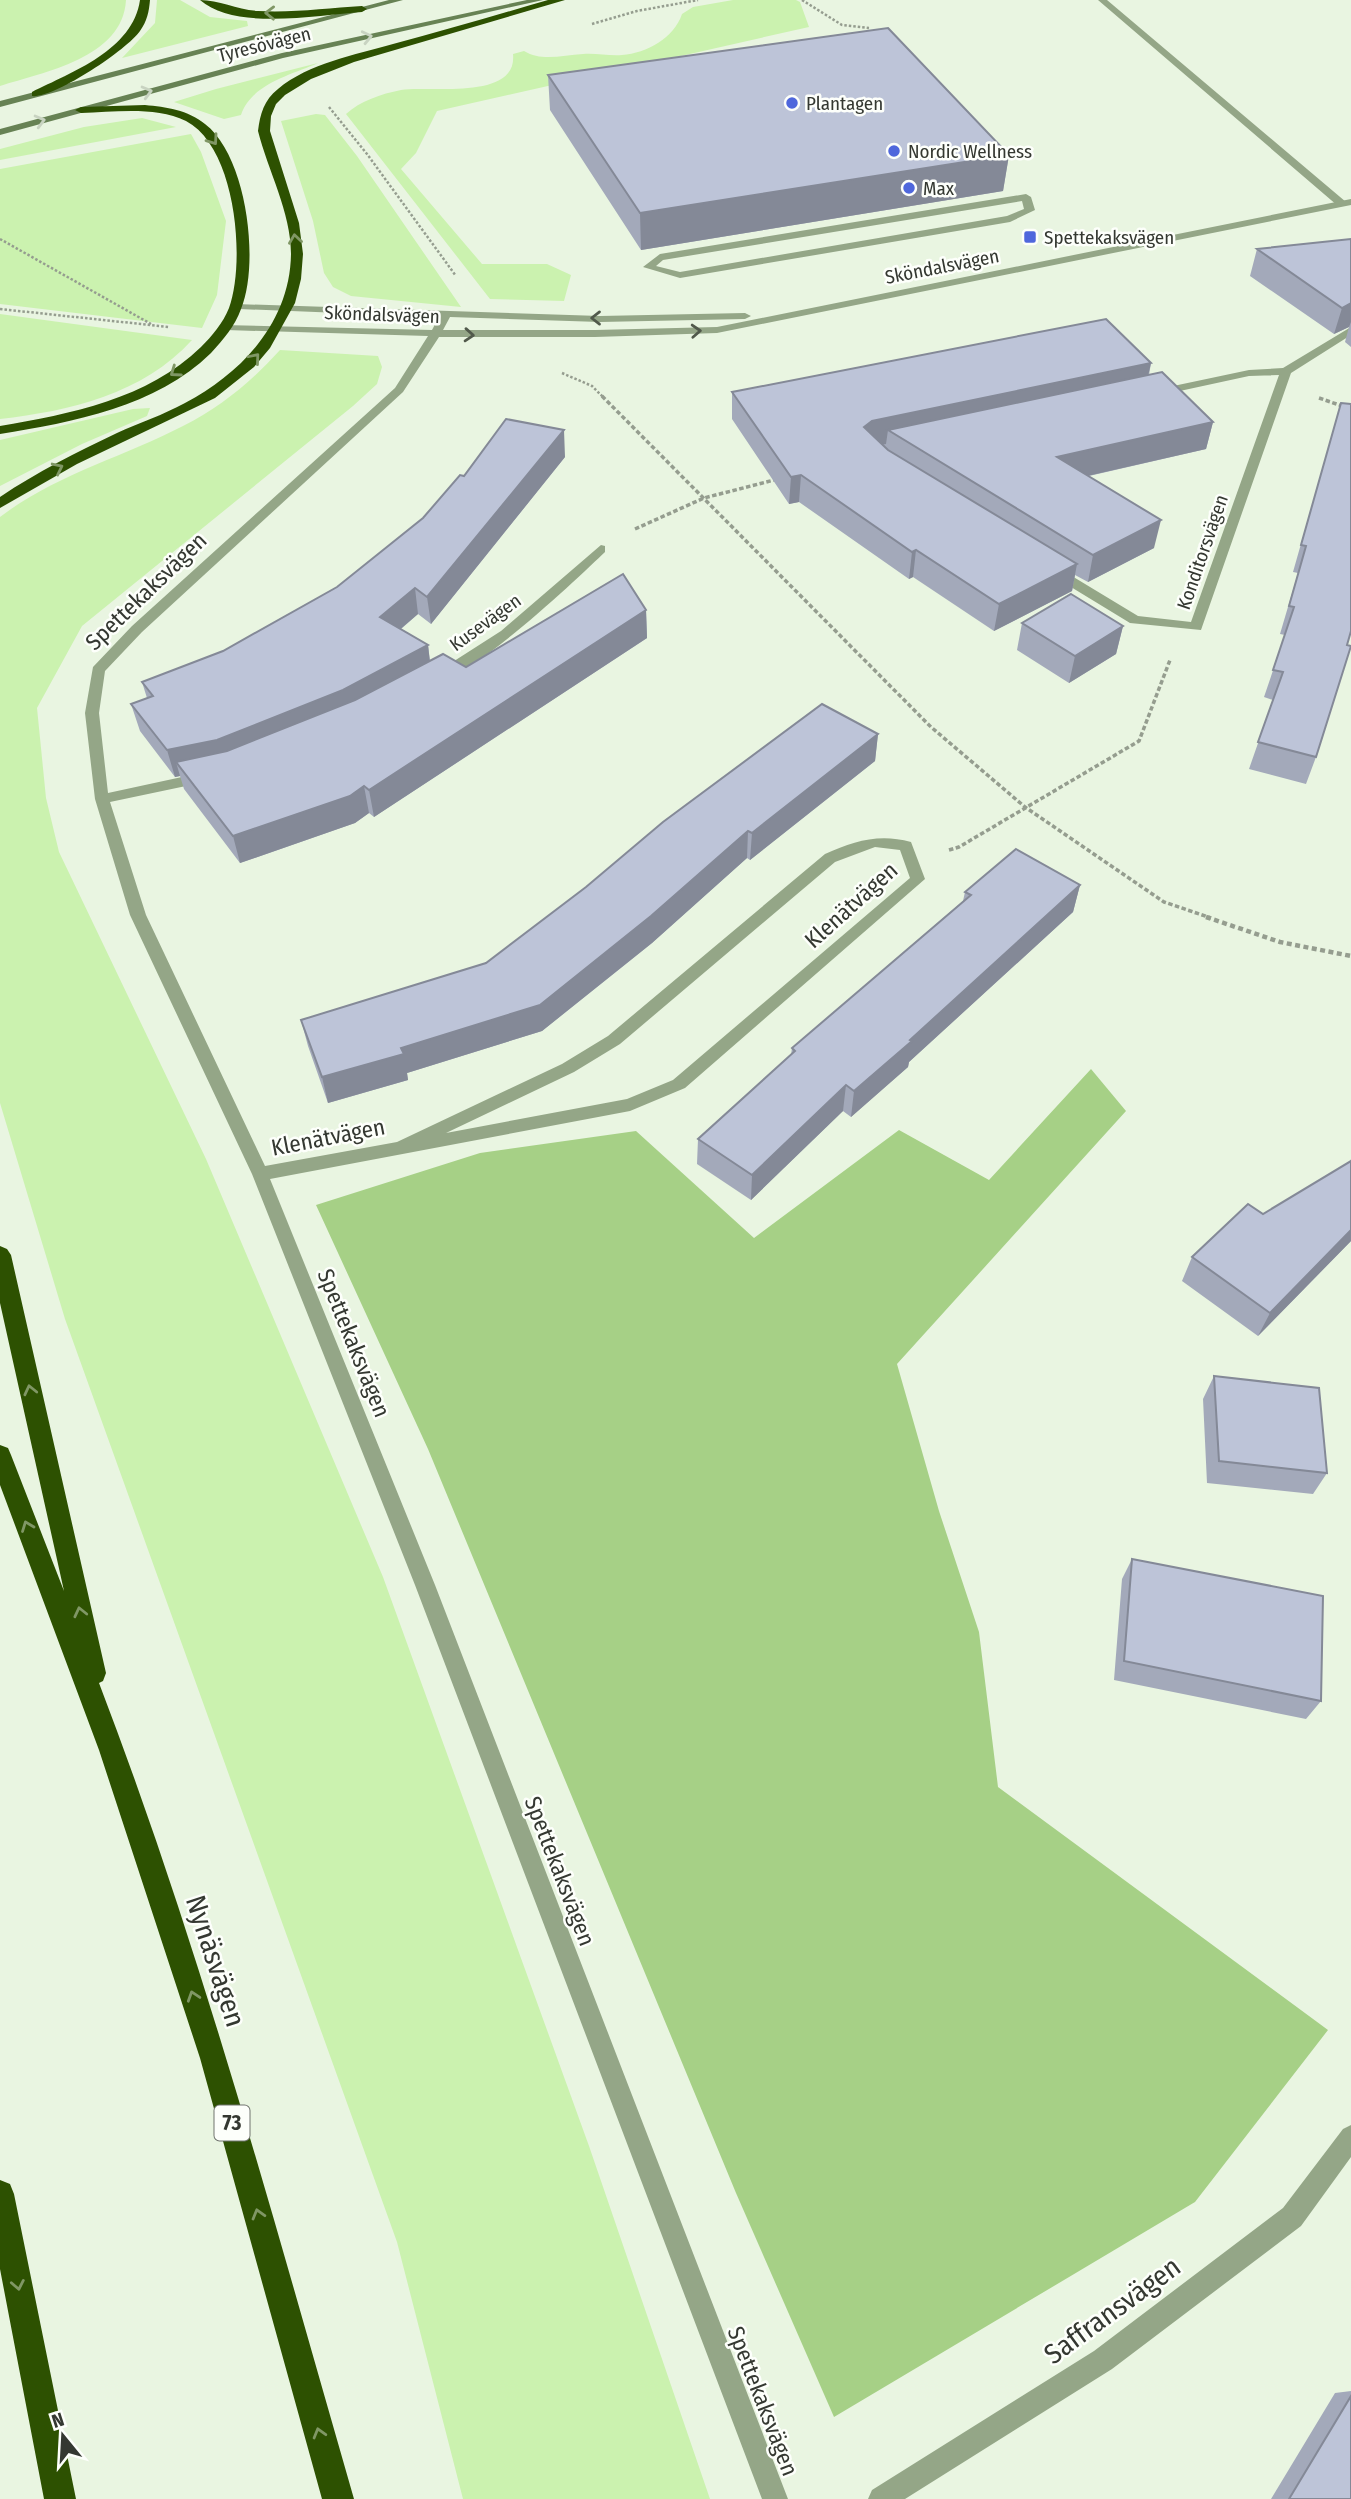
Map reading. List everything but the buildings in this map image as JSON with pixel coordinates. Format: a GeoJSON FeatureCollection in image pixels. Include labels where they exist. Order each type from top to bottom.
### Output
{"type":"FeatureCollection","features":[{"type":"Feature","properties":{"kind":"highway"},"geometry":{"type":"LineString","coordinates":[[36,94],[118,48],[139,23],[145,0]]}},
{"type":"Feature","properties":{"kind":"highway"},"geometry":{"type":"LineString","coordinates":[[205,0],[213,6],[263,13],[362,9]]}},
{"type":"Feature","properties":{"kind":"highway"},"geometry":{"type":"LineString","coordinates":[[0,503],[36,478],[188,408],[220,389],[248,366],[278,329],[288,306],[295,274],[296,243],[264,131],[263,116],[268,104],[279,93],[296,82],[350,60],[560,0]]}},
{"type":"Feature","properties":{"kind":"highway"},"geometry":{"type":"LineString","coordinates":[[0,430],[63,418],[129,397],[161,383],[189,363],[222,331],[239,306],[243,280],[241,217],[233,181],[204,127],[183,116],[160,111],[81,110]]}},
{"type":"Feature","properties":{"kind":"highway"},"geometry":{"type":"LineString","coordinates":[[0,1255],[112,1751]]}},
{"type":"Feature","properties":{"kind":"highway","name":"Nynäsvägen"},"geometry":{"type":"LineString","coordinates":[[0,1455],[112,1751],[214,2059],[338,2499]]}},
{"type":"Feature","properties":{"kind":"highway"},"geometry":{"type":"LineString","coordinates":[[0,2194],[60,2499]]}},
{"type":"Feature","properties":{"kind":"main road","name":"Tyresövägen"},"geometry":{"type":"LineString","coordinates":[[0,104],[399,0]]}},
{"type":"Feature","properties":{"kind":"main road","name":"Tyresövägen"},"geometry":{"type":"LineString","coordinates":[[0,132],[282,56],[539,0]]}},
{"type":"Feature","properties":{"kind":"street"},"geometry":{"type":"LineString","coordinates":[[1101,0],[1347,203]]}},
{"type":"Feature","properties":{"kind":"street"},"geometry":{"type":"LineString","coordinates":[[1026,197],[1030,210],[1010,219],[680,275],[648,267],[660,257],[1026,197]]}},
{"type":"Feature","properties":{"kind":"street","name":"Sköndalsvägen"},"geometry":{"type":"LineString","coordinates":[[222,331],[278,329],[612,335],[717,330],[1347,203]]}},
{"type":"Feature","properties":{"kind":"street","name":"Sköndalsvägen"},"geometry":{"type":"LineString","coordinates":[[239,306],[600,319],[786,315]]}},
{"type":"Feature","properties":{"kind":"street","name":"Spettekaksvägen"},"geometry":{"type":"LineString","coordinates":[[446,314],[399,390],[137,629],[98,670],[92,713],[102,799],[138,915],[260,1174],[425,1586],[775,2499]]}},
{"type":"Feature","properties":{"kind":"street","name":"Konditorsvägen"},"geometry":{"type":"LineString","coordinates":[[1286,371],[1196,627],[1135,620],[891,472],[870,454],[1249,373],[1286,371],[1351,330]]}},
{"type":"Feature","properties":{"kind":"street","name":"Kusevägen"},"geometry":{"type":"LineString","coordinates":[[432,680],[466,662],[557,592],[601,550]]}},
{"type":"Feature","properties":{"kind":"street"},"geometry":{"type":"LineString","coordinates":[[102,799],[215,775]]}},
{"type":"Feature","properties":{"kind":"street","name":"Klenätvägen"},"geometry":{"type":"LineString","coordinates":[[260,1174],[404,1145],[630,1105],[679,1084],[918,879],[906,846],[880,840],[856,846],[831,858],[614,1040],[568,1068],[404,1145]]}},
{"type":"Feature","properties":{"kind":"street","name":"Saffransvägen"},"geometry":{"type":"LineString","coordinates":[[881,2499],[1103,2360],[1292,2217],[1351,2137]]}},
{"type":"Feature","properties":{"kind":"path"},"geometry":{"type":"LineString","coordinates":[[802,0],[842,26],[869,29]]}},
{"type":"Feature","properties":{"kind":"path"},"geometry":{"type":"LineString","coordinates":[[328,106],[367,154],[485,316]]}},
{"type":"Feature","properties":{"kind":"path"},"geometry":{"type":"LineString","coordinates":[[0,239],[155,326]]}},
{"type":"Feature","properties":{"kind":"path"},"geometry":{"type":"LineString","coordinates":[[0,309],[222,331]]}},
{"type":"Feature","properties":{"kind":"path"},"geometry":{"type":"LineString","coordinates":[[558,371],[592,386],[931,727],[1025,807],[1164,902],[1280,942],[1351,957]]}},
{"type":"Feature","properties":{"kind":"path"},"geometry":{"type":"LineString","coordinates":[[601,550],[638,527],[704,498],[779,479]]}},
{"type":"Feature","properties":{"kind":"path"},"geometry":{"type":"LineString","coordinates":[[912,860],[959,847],[1139,741],[1170,663],[1174,625]]}},
{"type":"Feature","properties":{"kind":"green space"},"geometry":{"type":"Polygon","coordinates":[[[0,0],[126,0],[122,20],[111,36],[96,49],[58,68],[0,86],[0,0]]]}},
{"type":"Feature","properties":{"kind":"green space"},"geometry":{"type":"Polygon","coordinates":[[[157,0],[180,0],[210,17],[247,21],[248,26],[122,58],[155,23],[157,0]]]}},
{"type":"Feature","properties":{"kind":"green space"},"geometry":{"type":"Polygon","coordinates":[[[733,0],[796,0],[800,2],[809,27],[437,111],[416,153],[401,169],[482,264],[547,264],[571,275],[564,301],[490,299],[346,114],[371,99],[401,90],[486,85],[501,79],[511,69],[513,54],[524,51],[545,57],[631,54],[666,37],[682,14],[693,7],[733,0]]]}},
{"type":"Feature","properties":{"kind":"green space"},"geometry":{"type":"Polygon","coordinates":[[[318,63],[263,88],[253,95],[241,115],[224,119],[174,102],[216,89],[318,63]]]}},
{"type":"Feature","properties":{"kind":"green space"},"geometry":{"type":"Polygon","coordinates":[[[316,114],[325,115],[357,156],[461,307],[351,296],[333,287],[324,273],[313,221],[281,121],[316,114]]]}},
{"type":"Feature","properties":{"kind":"green space"},"geometry":{"type":"Polygon","coordinates":[[[142,118],[176,127],[0,160],[0,149],[84,127],[142,118]]]}},
{"type":"Feature","properties":{"kind":"green space"},"geometry":{"type":"Polygon","coordinates":[[[191,134],[201,152],[226,221],[217,295],[202,328],[0,304],[0,169],[191,134]]]}},
{"type":"Feature","properties":{"kind":"green space"},"geometry":{"type":"Polygon","coordinates":[[[0,314],[192,340],[173,359],[151,374],[104,397],[53,411],[0,419],[0,314]]]}},
{"type":"Feature","properties":{"kind":"green space"},"geometry":{"type":"Polygon","coordinates":[[[280,350],[378,356],[382,367],[377,384],[353,406],[82,626],[37,708],[46,798],[59,852],[206,1159],[383,1577],[589,2146],[710,2499],[463,2499],[397,2242],[65,1319],[0,1103],[0,517],[43,489],[197,419],[235,392],[280,350]]]}},
{"type":"Feature","properties":{"kind":"green space"},"geometry":{"type":"Polygon","coordinates":[[[150,408],[147,416],[82,444],[0,486],[0,440],[133,409],[150,408]]]}},
{"type":"Feature","properties":{"kind":"green space"},"geometry":{"type":"Polygon","coordinates":[[[1091,1069],[1126,1111],[897,1364],[939,1511],[979,1632],[998,1787],[1328,2030],[1195,2202],[834,2417],[736,2193],[428,1449],[316,1205],[480,1153],[636,1131],[754,1238],[899,1130],[989,1180],[1091,1069]]]}},
{"type":"Feature","properties":{"kind":"place","name":"Plantagen"},"geometry":{"type":"Point","coordinates":[792,103]}},
{"type":"Feature","properties":{"kind":"place","name":"Nordic Wellness"},"geometry":{"type":"Point","coordinates":[894,151]}},
{"type":"Feature","properties":{"kind":"place","name":"Max"},"geometry":{"type":"Point","coordinates":[909,188]}},
{"type":"Feature","properties":{"kind":"place","name":"Spettekaksvägen"},"geometry":{"type":"Point","coordinates":[1030,237]}}]}
